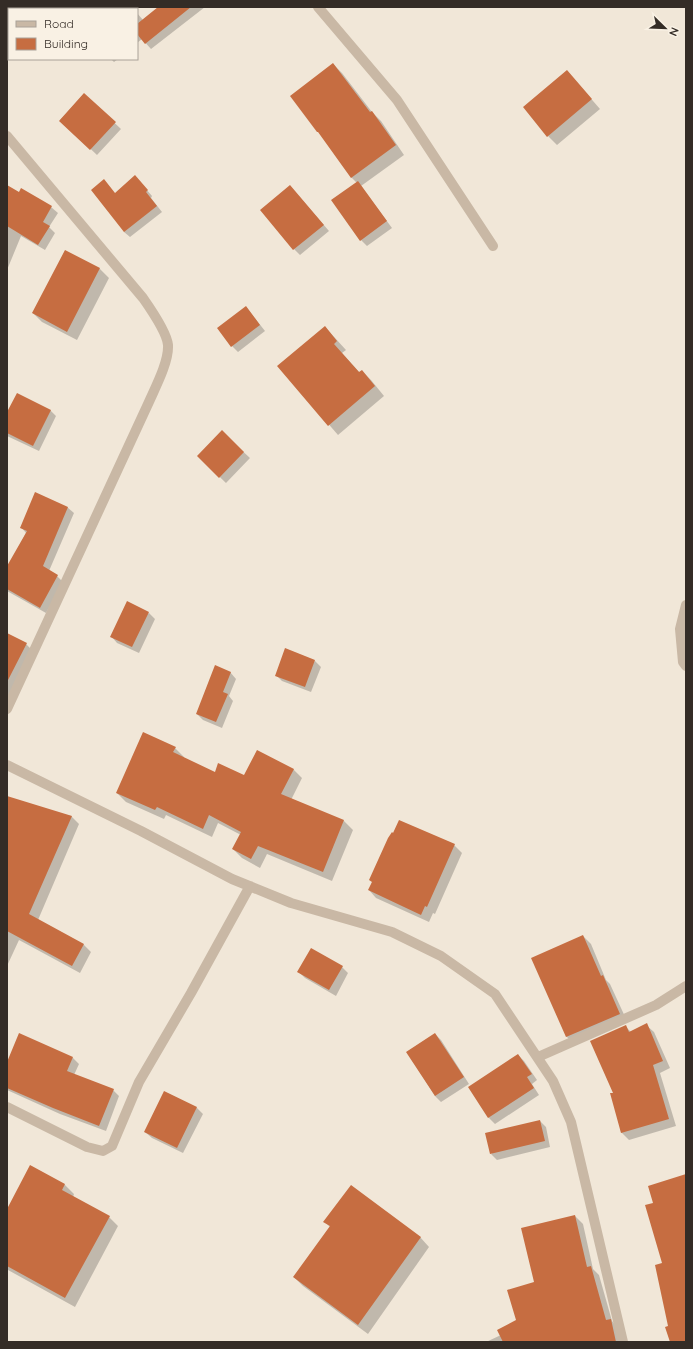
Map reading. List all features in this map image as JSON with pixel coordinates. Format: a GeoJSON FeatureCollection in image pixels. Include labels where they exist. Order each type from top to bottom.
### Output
{"type":"FeatureCollection","features":[{"type":"Feature","properties":{"kind":"street"},"geometry":{"type":"LineString","coordinates":[[318,7],[397,100],[493,246]]}},
{"type":"Feature","properties":{"kind":"street"},"geometry":{"type":"LineString","coordinates":[[7,136],[143,298],[155,316],[168,344],[167,358],[148,404],[7,709]]}},
{"type":"Feature","properties":{"kind":"street"},"geometry":{"type":"LineString","coordinates":[[686,605],[680,629],[683,662],[686,666]]}},
{"type":"Feature","properties":{"kind":"street"},"geometry":{"type":"LineString","coordinates":[[7,764],[232,879],[291,902],[392,932],[441,956],[495,994],[553,1081],[571,1122],[623,1342]]}},
{"type":"Feature","properties":{"kind":"street"},"geometry":{"type":"LineString","coordinates":[[7,1107],[87,1146],[103,1151],[112,1146],[139,1082],[191,993],[250,886]]}},
{"type":"Feature","properties":{"kind":"street"},"geometry":{"type":"LineString","coordinates":[[538,1057],[656,1005],[686,986]]}},
{"type":"Feature","properties":{"kind":"building"},"geometry":{"type":"Polygon","coordinates":[[[158,7],[191,7],[145,44],[138,35],[138,23],[158,7]]]}},
{"type":"Feature","properties":{"kind":"building"},"geometry":{"type":"Polygon","coordinates":[[[333,63],[370,112],[372,111],[396,145],[351,178],[290,96],[333,63]]]}},
{"type":"Feature","properties":{"kind":"building"},"geometry":{"type":"Polygon","coordinates":[[[567,70],[592,99],[547,137],[523,107],[567,70]]]}},
{"type":"Feature","properties":{"kind":"building"},"geometry":{"type":"Polygon","coordinates":[[[84,93],[116,122],[90,150],[59,121],[84,93]]]}},
{"type":"Feature","properties":{"kind":"building"},"geometry":{"type":"Polygon","coordinates":[[[135,175],[148,190],[146,192],[157,206],[124,232],[91,190],[104,179],[115,193],[135,175]]]}},
{"type":"Feature","properties":{"kind":"building"},"geometry":{"type":"Polygon","coordinates":[[[358,181],[387,221],[360,241],[331,200],[358,181]]]}},
{"type":"Feature","properties":{"kind":"building"},"geometry":{"type":"Polygon","coordinates":[[[7,185],[19,192],[21,188],[52,206],[43,222],[50,226],[38,245],[7,226],[7,185]]]}},
{"type":"Feature","properties":{"kind":"building"},"geometry":{"type":"Polygon","coordinates":[[[290,185],[324,225],[293,250],[260,210],[290,185]]]}},
{"type":"Feature","properties":{"kind":"building"},"geometry":{"type":"Polygon","coordinates":[[[65,250],[100,268],[67,332],[32,313],[65,250]]]}},
{"type":"Feature","properties":{"kind":"building"},"geometry":{"type":"Polygon","coordinates":[[[246,306],[260,325],[231,347],[217,328],[246,306]]]}},
{"type":"Feature","properties":{"kind":"building"},"geometry":{"type":"Polygon","coordinates":[[[325,326],[337,341],[334,344],[359,372],[362,370],[375,386],[328,426],[277,366],[325,326]]]}},
{"type":"Feature","properties":{"kind":"building"},"geometry":{"type":"Polygon","coordinates":[[[17,393],[51,410],[33,446],[7,433],[7,412],[17,393]]]}},
{"type":"Feature","properties":{"kind":"building"},"geometry":{"type":"Polygon","coordinates":[[[222,430],[244,452],[219,478],[197,456],[222,430]]]}},
{"type":"Feature","properties":{"kind":"building"},"geometry":{"type":"Polygon","coordinates":[[[35,492],[68,507],[43,566],[58,575],[40,608],[7,589],[7,566],[27,531],[20,528],[35,492]]]}},
{"type":"Feature","properties":{"kind":"building"},"geometry":{"type":"Polygon","coordinates":[[[127,601],[149,612],[132,647],[110,637],[127,601]]]}},
{"type":"Feature","properties":{"kind":"building"},"geometry":{"type":"Polygon","coordinates":[[[7,633],[27,643],[7,682],[7,633]]]}},
{"type":"Feature","properties":{"kind":"building"},"geometry":{"type":"Polygon","coordinates":[[[285,648],[315,660],[305,687],[275,676],[285,648]]]}},
{"type":"Feature","properties":{"kind":"building"},"geometry":{"type":"Polygon","coordinates":[[[215,665],[231,672],[223,692],[228,694],[216,722],[196,714],[215,665]]]}},
{"type":"Feature","properties":{"kind":"building"},"geometry":{"type":"Polygon","coordinates":[[[143,732],[176,747],[173,752],[215,772],[218,763],[244,775],[257,750],[294,769],[281,794],[344,820],[323,872],[258,846],[251,859],[232,849],[241,832],[209,815],[203,829],[157,807],[155,810],[116,793],[143,732]]]}},
{"type":"Feature","properties":{"kind":"building"},"geometry":{"type":"Polygon","coordinates":[[[7,796],[72,816],[29,914],[84,944],[72,966],[7,931],[7,796]]]}},
{"type":"Feature","properties":{"kind":"building"},"geometry":{"type":"Polygon","coordinates":[[[399,820],[455,844],[427,907],[425,906],[421,915],[368,890],[372,882],[369,880],[388,838],[392,832],[393,833],[399,820]]]}},
{"type":"Feature","properties":{"kind":"building"},"geometry":{"type":"Polygon","coordinates":[[[583,935],[620,1014],[566,1037],[531,958],[583,935]]]}},
{"type":"Feature","properties":{"kind":"building"},"geometry":{"type":"Polygon","coordinates":[[[311,948],[343,966],[329,990],[297,972],[311,948]]]}},
{"type":"Feature","properties":{"kind":"building"},"geometry":{"type":"Polygon","coordinates":[[[647,1023],[663,1061],[653,1065],[669,1119],[621,1133],[610,1093],[613,1093],[590,1041],[626,1025],[629,1032],[647,1023]]]}},
{"type":"Feature","properties":{"kind":"building"},"geometry":{"type":"Polygon","coordinates":[[[19,1033],[73,1057],[67,1071],[114,1089],[99,1126],[7,1088],[7,1062],[19,1033]]]}},
{"type":"Feature","properties":{"kind":"building"},"geometry":{"type":"Polygon","coordinates":[[[435,1033],[464,1077],[435,1096],[406,1052],[435,1033]]]}},
{"type":"Feature","properties":{"kind":"building"},"geometry":{"type":"Polygon","coordinates":[[[518,1054],[532,1074],[527,1077],[534,1088],[488,1118],[468,1087],[518,1054]]]}},
{"type":"Feature","properties":{"kind":"building"},"geometry":{"type":"Polygon","coordinates":[[[164,1091],[197,1107],[177,1148],[144,1132],[164,1091]]]}},
{"type":"Feature","properties":{"kind":"building"},"geometry":{"type":"Polygon","coordinates":[[[540,1120],[545,1141],[490,1154],[485,1133],[540,1120]]]}},
{"type":"Feature","properties":{"kind":"building"},"geometry":{"type":"Polygon","coordinates":[[[30,1165],[65,1184],[62,1190],[110,1216],[65,1298],[7,1266],[7,1209],[30,1165]]]}},
{"type":"Feature","properties":{"kind":"building"},"geometry":{"type":"Polygon","coordinates":[[[686,1174],[686,1342],[670,1342],[665,1327],[668,1326],[655,1265],[662,1263],[645,1205],[653,1203],[648,1186],[686,1174]]]}},
{"type":"Feature","properties":{"kind":"building"},"geometry":{"type":"Polygon","coordinates":[[[351,1185],[421,1237],[358,1325],[293,1277],[330,1226],[323,1222],[351,1185]]]}},
{"type":"Feature","properties":{"kind":"building"},"geometry":{"type":"Polygon","coordinates":[[[575,1215],[587,1267],[591,1266],[606,1320],[611,1319],[616,1342],[503,1342],[497,1330],[516,1320],[507,1290],[534,1282],[521,1228],[575,1215]]]}}]}
